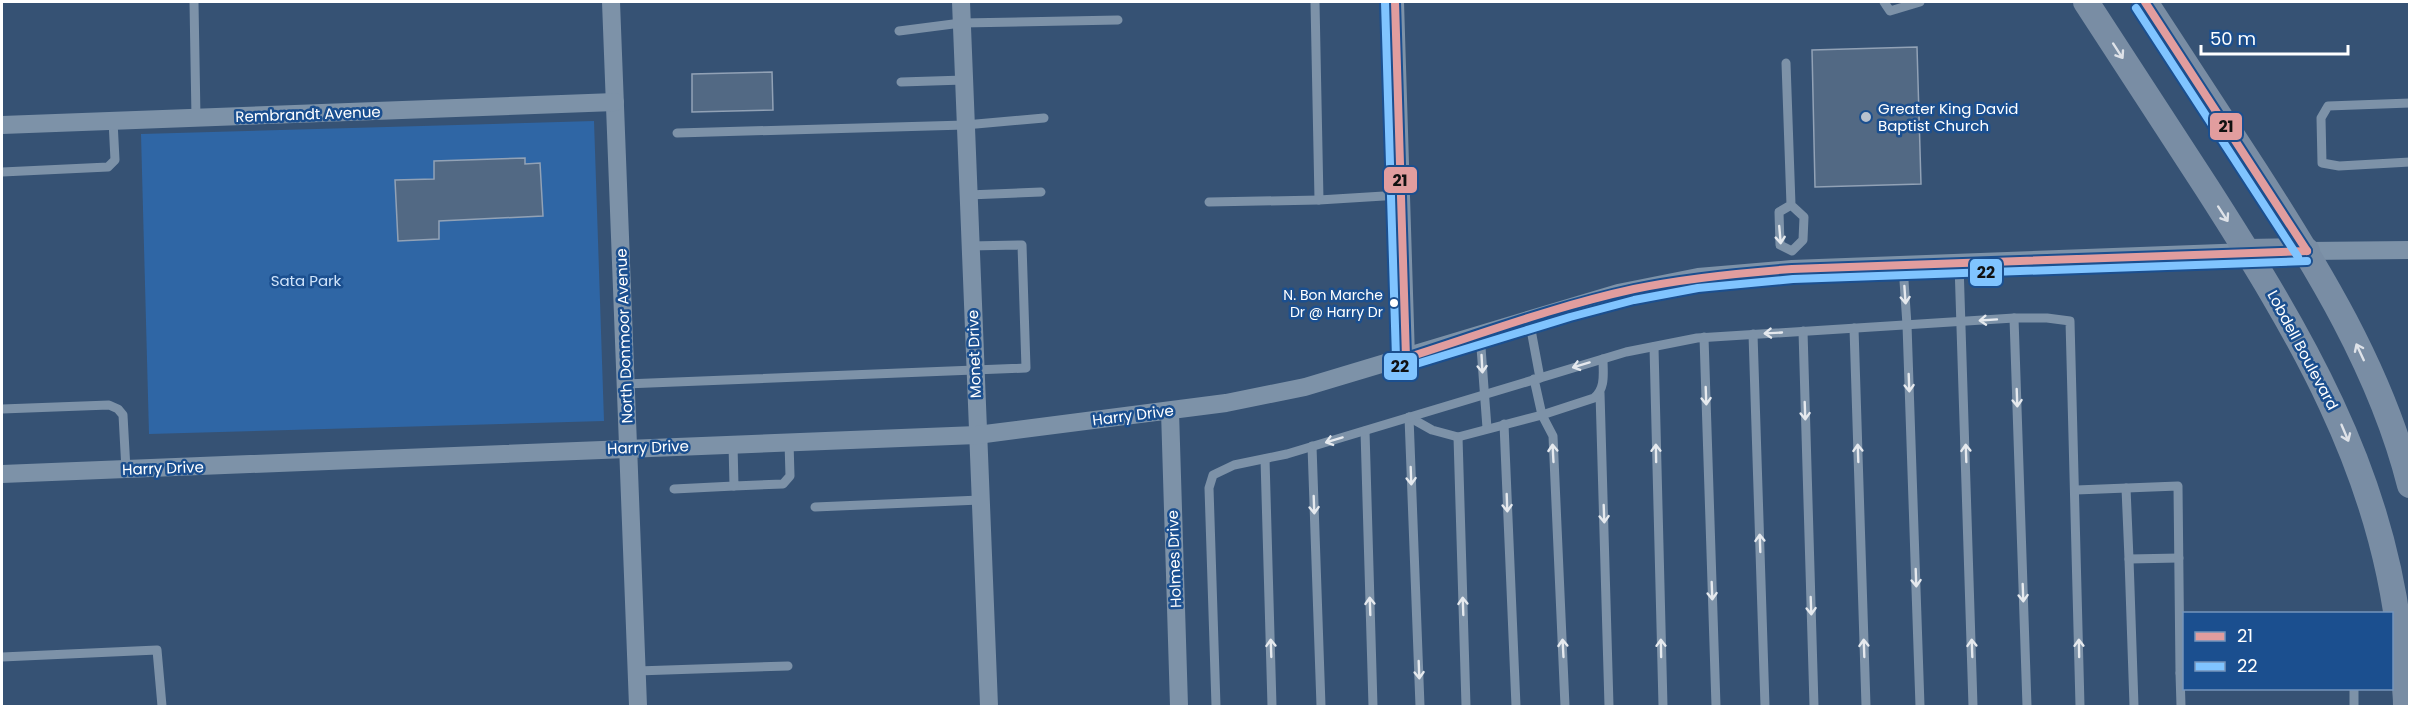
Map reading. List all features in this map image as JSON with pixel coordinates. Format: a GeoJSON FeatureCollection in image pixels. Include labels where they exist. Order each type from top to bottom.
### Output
{"type":"FeatureCollection","features":[{"type":"Feature","properties":{"kind":"main road","name":"Lobdell Boulevard"},"geometry":{"type":"LineString","coordinates":[[2086,2],[2248,252],[2323,384],[2346,435],[2370,498],[2396,596],[2406,706]]}},
{"type":"Feature","properties":{"kind":"main road"},"geometry":{"type":"LineString","coordinates":[[2145,2],[2307,251],[2361,351],[2402,454],[2409,485]]}},
{"type":"Feature","properties":{"kind":"main road"},"geometry":{"type":"LineString","coordinates":[[2248,252],[2307,251]]}},
{"type":"Feature","properties":{"kind":"street","name":"North Donmoor Avenue"},"geometry":{"type":"LineString","coordinates":[[611,2],[638,706]]}},
{"type":"Feature","properties":{"kind":"street","name":"Monet Drive"},"geometry":{"type":"LineString","coordinates":[[961,2],[989,706]]}},
{"type":"Feature","properties":{"kind":"street"},"geometry":{"type":"LineString","coordinates":[[1395,2],[1406,358]]}},
{"type":"Feature","properties":{"kind":"street","name":"Rembrandt Avenue"},"geometry":{"type":"LineString","coordinates":[[2,125],[615,102]]}},
{"type":"Feature","properties":{"kind":"street"},"geometry":{"type":"LineString","coordinates":[[2307,251],[2409,250]]}},
{"type":"Feature","properties":{"kind":"street","name":"Harry Drive"},"geometry":{"type":"LineString","coordinates":[[2,474],[977,435],[1227,403],[1305,387],[1618,293],[1664,283],[1734,273],[1792,260],[1903,266],[2248,252]]}},
{"type":"Feature","properties":{"kind":"street","name":"Holmes Drive"},"geometry":{"type":"LineString","coordinates":[[1170,411],[1179,706]]}},
{"type":"Feature","properties":{"kind":"lane"},"geometry":{"type":"LineString","coordinates":[[194,2],[196,118]]}},
{"type":"Feature","properties":{"kind":"lane"},"geometry":{"type":"LineString","coordinates":[[1315,2],[1319,200]]}},
{"type":"Feature","properties":{"kind":"lane"},"geometry":{"type":"LineString","coordinates":[[1884,2],[1890,11],[1920,2]]}},
{"type":"Feature","properties":{"kind":"lane"},"geometry":{"type":"LineString","coordinates":[[899,31],[962,23],[1118,20]]}},
{"type":"Feature","properties":{"kind":"lane"},"geometry":{"type":"LineString","coordinates":[[1786,63],[1791,205],[1803,217],[1803,240],[1792,260],[1780,245],[1779,212],[1791,205]]}},
{"type":"Feature","properties":{"kind":"lane"},"geometry":{"type":"LineString","coordinates":[[901,82],[964,80]]}},
{"type":"Feature","properties":{"kind":"lane"},"geometry":{"type":"LineString","coordinates":[[2409,103],[2328,106],[2321,118],[2322,163],[2339,166],[2409,162]]}},
{"type":"Feature","properties":{"kind":"lane"},"geometry":{"type":"LineString","coordinates":[[677,133],[965,125],[1044,118]]}},
{"type":"Feature","properties":{"kind":"lane"},"geometry":{"type":"LineString","coordinates":[[2,172],[108,167],[115,160],[113,121]]}},
{"type":"Feature","properties":{"kind":"lane"},"geometry":{"type":"LineString","coordinates":[[968,195],[1041,192]]}},
{"type":"Feature","properties":{"kind":"lane"},"geometry":{"type":"LineString","coordinates":[[1209,202],[1319,200],[1400,195]]}},
{"type":"Feature","properties":{"kind":"lane"},"geometry":{"type":"LineString","coordinates":[[625,384],[1026,368],[1022,245],[970,246]]}},
{"type":"Feature","properties":{"kind":"lane"},"geometry":{"type":"LineString","coordinates":[[1959,264],[1973,706]]}},
{"type":"Feature","properties":{"kind":"lane"},"geometry":{"type":"LineString","coordinates":[[1903,266],[1920,706]]}},
{"type":"Feature","properties":{"kind":"lane"},"geometry":{"type":"LineString","coordinates":[[2014,318],[2027,706]]}},
{"type":"Feature","properties":{"kind":"lane"},"geometry":{"type":"LineString","coordinates":[[1216,706],[1209,488],[1213,475],[1234,465],[1312,446],[1537,378],[1654,347],[1704,338],[1753,334],[2047,318],[2070,321],[2080,706]]}},
{"type":"Feature","properties":{"kind":"lane"},"geometry":{"type":"LineString","coordinates":[[1529,319],[1542,414],[1553,436],[1565,706]]}},
{"type":"Feature","properties":{"kind":"lane"},"geometry":{"type":"LineString","coordinates":[[1854,328],[1866,706]]}},
{"type":"Feature","properties":{"kind":"lane"},"geometry":{"type":"LineString","coordinates":[[1803,331],[1814,706]]}},
{"type":"Feature","properties":{"kind":"lane"},"geometry":{"type":"LineString","coordinates":[[1480,334],[1487,428]]}},
{"type":"Feature","properties":{"kind":"lane"},"geometry":{"type":"LineString","coordinates":[[1753,334],[1765,706]]}},
{"type":"Feature","properties":{"kind":"lane"},"geometry":{"type":"LineString","coordinates":[[1704,338],[1716,706]]}},
{"type":"Feature","properties":{"kind":"lane"},"geometry":{"type":"LineString","coordinates":[[1654,347],[1663,706]]}},
{"type":"Feature","properties":{"kind":"lane"},"geometry":{"type":"LineString","coordinates":[[1603,359],[1600,393],[1609,706]]}},
{"type":"Feature","properties":{"kind":"lane"},"geometry":{"type":"LineString","coordinates":[[1409,417],[1432,430],[1458,437],[1594,398],[1600,393]]}},
{"type":"Feature","properties":{"kind":"lane"},"geometry":{"type":"LineString","coordinates":[[2,409],[109,405],[118,409],[123,416],[126,470]]}},
{"type":"Feature","properties":{"kind":"lane"},"geometry":{"type":"LineString","coordinates":[[1409,417],[1420,706]]}},
{"type":"Feature","properties":{"kind":"lane"},"geometry":{"type":"LineString","coordinates":[[1504,424],[1516,706]]}},
{"type":"Feature","properties":{"kind":"lane"},"geometry":{"type":"LineString","coordinates":[[1365,430],[1373,706]]}},
{"type":"Feature","properties":{"kind":"lane"},"geometry":{"type":"LineString","coordinates":[[1458,437],[1466,706]]}},
{"type":"Feature","properties":{"kind":"lane"},"geometry":{"type":"LineString","coordinates":[[674,489],[783,484],[790,476],[789,442]]}},
{"type":"Feature","properties":{"kind":"lane"},"geometry":{"type":"LineString","coordinates":[[733,444],[734,486]]}},
{"type":"Feature","properties":{"kind":"lane"},"geometry":{"type":"LineString","coordinates":[[1312,446],[1321,706]]}},
{"type":"Feature","properties":{"kind":"lane"},"geometry":{"type":"LineString","coordinates":[[1265,459],[1272,706]]}},
{"type":"Feature","properties":{"kind":"lane"},"geometry":{"type":"LineString","coordinates":[[2076,490],[2178,486],[2181,706]]}},
{"type":"Feature","properties":{"kind":"lane"},"geometry":{"type":"LineString","coordinates":[[2126,488],[2134,706]]}},
{"type":"Feature","properties":{"kind":"lane"},"geometry":{"type":"LineString","coordinates":[[815,507],[980,500]]}},
{"type":"Feature","properties":{"kind":"lane"},"geometry":{"type":"LineString","coordinates":[[2129,559],[2179,558]]}},
{"type":"Feature","properties":{"kind":"lane"},"geometry":{"type":"LineString","coordinates":[[2,657],[157,650],[162,706]]}},
{"type":"Feature","properties":{"kind":"lane"},"geometry":{"type":"LineString","coordinates":[[637,671],[788,666]]}},
{"type":"Feature","properties":{"kind":"lane"},"geometry":{"type":"LineString","coordinates":[[2354,690],[2354,706]]}},
{"type":"Feature","properties":{"kind":"green space","name":"Sata Park"},"geometry":{"type":"Polygon","coordinates":[[[594,121],[604,421],[149,434],[141,134],[594,121]]]}},
{"type":"Feature","properties":{"kind":"building","name":"Greater King David Baptist Church"},"geometry":{"type":"Polygon","coordinates":[[[1917,47],[1921,184],[1815,187],[1812,50],[1917,47]]]}},
{"type":"Feature","properties":{"kind":"building"},"geometry":{"type":"Polygon","coordinates":[[[772,72],[773,110],[692,112],[692,74],[772,72]]]}},
{"type":"Feature","properties":{"kind":"building"},"geometry":{"type":"Polygon","coordinates":[[[525,158],[525,164],[540,163],[543,216],[439,221],[439,239],[398,241],[395,180],[434,179],[434,161],[525,158]]]}},
{"type":"Feature","properties":{"kind":"transit line","name":"22"},"geometry":{"type":"LineString","coordinates":[[1385,2],[1396,358],[1397,364],[1403,368],[1570,317],[1634,300],[1698,288],[1793,279],[2307,261]]}},
{"type":"Feature","properties":{"kind":"transit line","name":"21"},"geometry":{"type":"LineString","coordinates":[[1395,2],[1406,358]]}},
{"type":"Feature","properties":{"kind":"transit line","name":"21"},"geometry":{"type":"LineString","coordinates":[[2145,2],[2307,251]]}},
{"type":"Feature","properties":{"kind":"transit line","name":"22"},"geometry":{"type":"LineString","coordinates":[[2136,8],[2298,257]]}},
{"type":"Feature","properties":{"kind":"transit line","name":"21"},"geometry":{"type":"LineString","coordinates":[[1406,358],[1547,312],[1605,296],[1654,285],[1713,276],[1792,269],[2307,251]]}},
{"type":"Feature","properties":{"kind":"place","name":"Greater King David Baptist Church"},"geometry":{"type":"Point","coordinates":[1866,117]}},
{"type":"Feature","properties":{"kind":"place","name":"N. Bon Marche Dr @ Harry Dr"},"geometry":{"type":"Point","coordinates":[1394,303]}}]}
